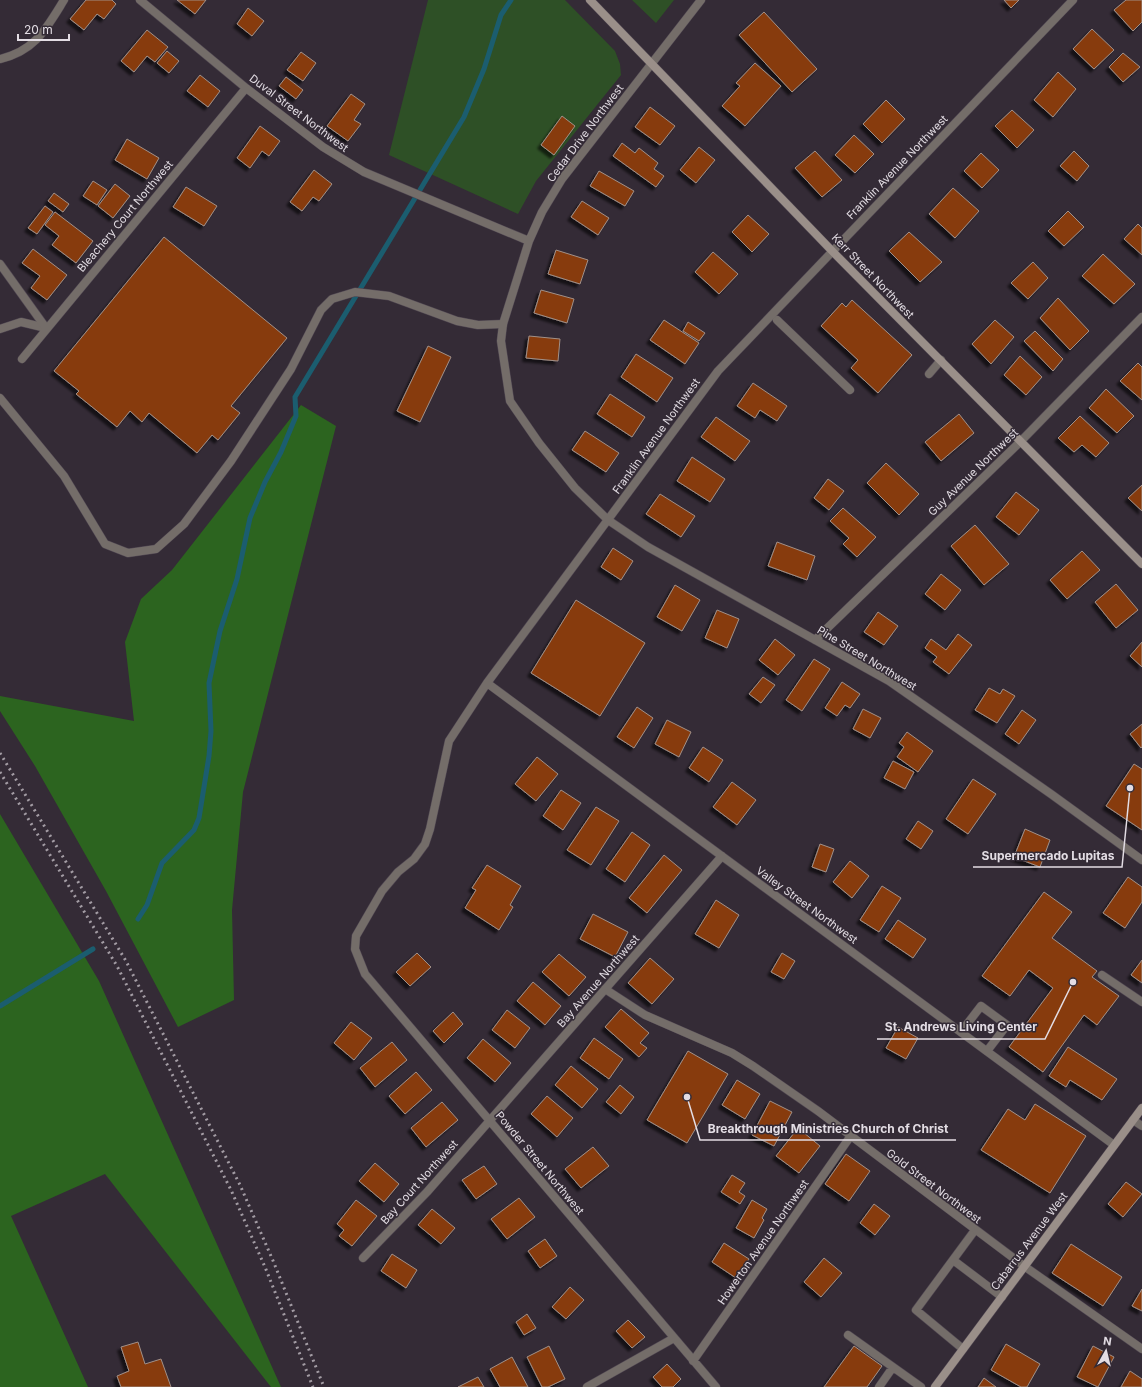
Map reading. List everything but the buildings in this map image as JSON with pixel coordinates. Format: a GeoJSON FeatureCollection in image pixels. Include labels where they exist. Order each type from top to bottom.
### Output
{"type":"FeatureCollection","features":[{"type":"Feature","properties":{"kind":"street"},"geometry":{"type":"LineString","coordinates":[[0,59],[23,51],[36,40],[64,0]]}},
{"type":"Feature","properties":{"kind":"street","name":"Duval Street Northwest"},"geometry":{"type":"LineString","coordinates":[[140,0],[246,88],[323,147],[364,172],[529,241]]}},
{"type":"Feature","properties":{"kind":"street","name":"Kerr Street Northwest"},"geometry":{"type":"LineString","coordinates":[[590,0],[832,250],[1142,564]]}},
{"type":"Feature","properties":{"kind":"street","name":"Cedar Drive Northwest"},"geometry":{"type":"LineString","coordinates":[[608,520],[571,482],[539,443],[510,401],[501,341],[503,324],[529,241],[542,212],[562,179],[701,0]]}},
{"type":"Feature","properties":{"kind":"street","name":"Franklin Avenue Northwest"},"geometry":{"type":"LineString","coordinates":[[355,949],[356,936],[382,891],[398,872],[414,859],[425,844],[430,829],[449,741],[487,683],[718,371],[832,250],[1073,0]]}},
{"type":"Feature","properties":{"kind":"street","name":"Bleachery Court Northwest"},"geometry":{"type":"LineString","coordinates":[[22,359],[46,328],[246,88]]}},
{"type":"Feature","properties":{"kind":"street"},"geometry":{"type":"LineString","coordinates":[[0,264],[46,328]]}},
{"type":"Feature","properties":{"kind":"street"},"geometry":{"type":"LineString","coordinates":[[0,398],[64,476],[105,544],[128,553],[156,549],[184,524],[231,461],[291,369],[321,310],[332,299],[356,292],[389,296],[457,321],[478,325],[503,324]]}},
{"type":"Feature","properties":{"kind":"street","name":"Guy Avenue Northwest"},"geometry":{"type":"LineString","coordinates":[[815,640],[1021,441],[1142,317]]}},
{"type":"Feature","properties":{"kind":"street"},"geometry":{"type":"LineString","coordinates":[[777,320],[850,390]]}},
{"type":"Feature","properties":{"kind":"street"},"geometry":{"type":"LineString","coordinates":[[0,329],[21,322],[46,328]]}},
{"type":"Feature","properties":{"kind":"street"},"geometry":{"type":"LineString","coordinates":[[929,374],[941,360]]}},
{"type":"Feature","properties":{"kind":"street","name":"Pine Street Northwest"},"geometry":{"type":"LineString","coordinates":[[608,520],[648,547],[889,681],[1142,860]]}},
{"type":"Feature","properties":{"kind":"street","name":"Valley Street Northwest"},"geometry":{"type":"LineString","coordinates":[[487,683],[1114,1145]]}},
{"type":"Feature","properties":{"kind":"street","name":"Bay Avenue Northwest"},"geometry":{"type":"LineString","coordinates":[[490,1120],[722,856]]}},
{"type":"Feature","properties":{"kind":"street","name":"Powder Street Northwest"},"geometry":{"type":"LineString","coordinates":[[355,949],[365,974],[716,1387]]}},
{"type":"Feature","properties":{"kind":"street"},"geometry":{"type":"LineString","coordinates":[[1102,975],[1142,1002]]}},
{"type":"Feature","properties":{"kind":"street","name":"Gold Street Northwest"},"geometry":{"type":"LineString","coordinates":[[605,989],[645,1015],[732,1053],[818,1111],[850,1137],[1024,1266],[1142,1349]]}},
{"type":"Feature","properties":{"kind":"street"},"geometry":{"type":"LineString","coordinates":[[961,1032],[981,1006],[1007,1025],[987,1051]]}},
{"type":"Feature","properties":{"kind":"street","name":"Cabarrus Avenue West"},"geometry":{"type":"LineString","coordinates":[[935,1387],[1142,1108]]}},
{"type":"Feature","properties":{"kind":"street","name":"Bay Court Northwest"},"geometry":{"type":"LineString","coordinates":[[363,1258],[427,1192],[490,1120]]}},
{"type":"Feature","properties":{"kind":"street"},"geometry":{"type":"LineString","coordinates":[[1133,1120],[1142,1126]]}},
{"type":"Feature","properties":{"kind":"street","name":"Howerton Avenue Northwest"},"geometry":{"type":"LineString","coordinates":[[693,1361],[850,1137]]}},
{"type":"Feature","properties":{"kind":"street"},"geometry":{"type":"LineString","coordinates":[[963,1349],[916,1310],[975,1230]]}},
{"type":"Feature","properties":{"kind":"street"},"geometry":{"type":"LineString","coordinates":[[953,1260],[1002,1297]]}},
{"type":"Feature","properties":{"kind":"street"},"geometry":{"type":"LineString","coordinates":[[848,1335],[921,1387]]}},
{"type":"Feature","properties":{"kind":"street"},"geometry":{"type":"LineString","coordinates":[[587,1387],[674,1338]]}},
{"type":"Feature","properties":{"kind":"street"},"geometry":{"type":"LineString","coordinates":[[879,1387],[893,1367]]}},
{"type":"Feature","properties":{"kind":"green space"},"geometry":{"type":"Polygon","coordinates":[[[428,0],[565,0],[615,51],[620,64],[621,75],[536,181],[518,214],[389,155],[428,0]]]}},
{"type":"Feature","properties":{"kind":"green space"},"geometry":{"type":"Polygon","coordinates":[[[632,0],[674,0],[656,23],[632,0]]]}},
{"type":"Feature","properties":{"kind":"green space"},"geometry":{"type":"Polygon","coordinates":[[[301,405],[336,426],[243,792],[232,910],[234,1000],[178,1027],[106,891],[35,766],[0,711],[0,696],[134,721],[125,642],[141,599],[172,570],[301,405]]]}},
{"type":"Feature","properties":{"kind":"green space"},"geometry":{"type":"Polygon","coordinates":[[[0,814],[99,981],[281,1387],[271,1387],[105,1174],[11,1216],[88,1387],[0,1387],[0,814]]]}},
{"type":"Feature","properties":{"kind":"waterway"},"geometry":{"type":"LineString","coordinates":[[138,919],[147,905],[162,863],[194,830],[199,818],[209,756],[211,731],[209,683],[220,631],[237,579],[250,518],[296,416],[295,397],[464,117],[484,69],[501,15],[511,0]]}},
{"type":"Feature","properties":{"kind":"waterway"},"geometry":{"type":"LineString","coordinates":[[0,1006],[93,949]]}},
{"type":"Feature","properties":{"kind":"railway"},"geometry":{"type":"LineString","coordinates":[[0,753],[126,961],[240,1185],[274,1263],[324,1387]]}},
{"type":"Feature","properties":{"kind":"railway"},"geometry":{"type":"LineString","coordinates":[[0,772],[117,966],[231,1190],[265,1267],[313,1387]]}},
{"type":"Feature","properties":{"kind":"place","name":"Supermercado Lupitas"},"geometry":{"type":"Point","coordinates":[1130,788]}},
{"type":"Feature","properties":{"kind":"place","name":"St. Andrews Living Center"},"geometry":{"type":"Point","coordinates":[1073,982]}},
{"type":"Feature","properties":{"kind":"place","name":"Breakthrough Ministries Church of Christ"},"geometry":{"type":"Point","coordinates":[687,1097]}}]}
